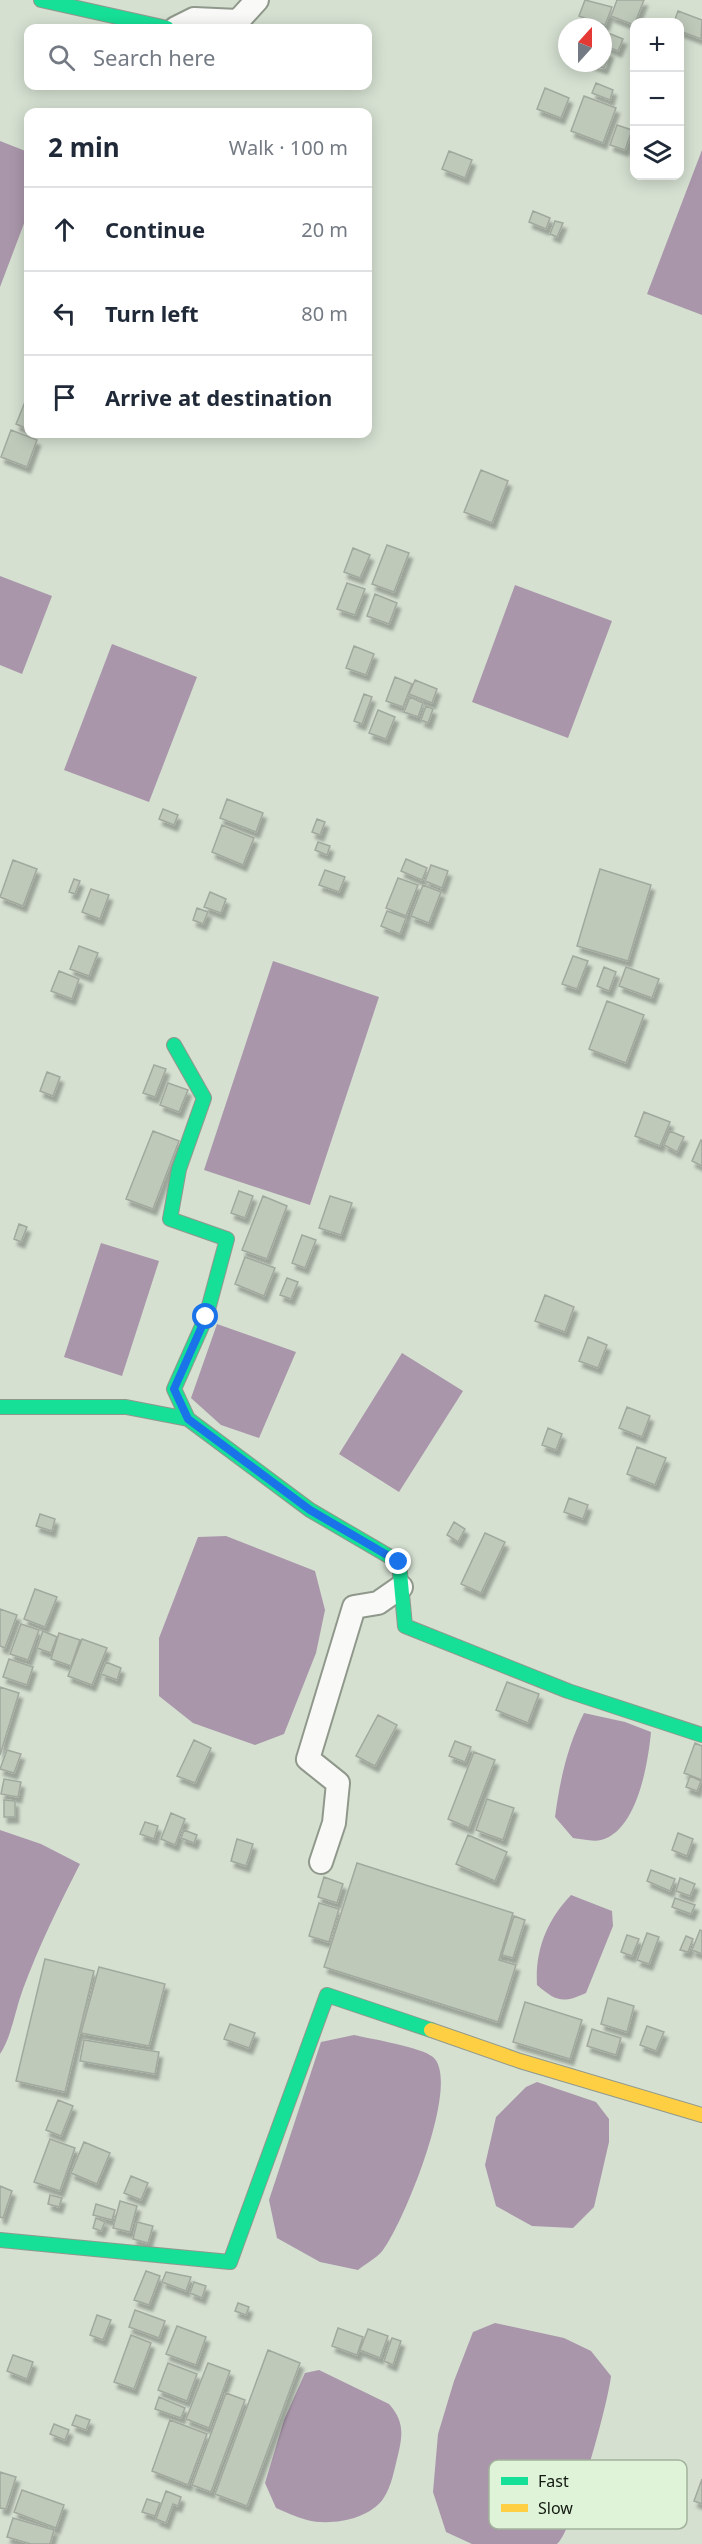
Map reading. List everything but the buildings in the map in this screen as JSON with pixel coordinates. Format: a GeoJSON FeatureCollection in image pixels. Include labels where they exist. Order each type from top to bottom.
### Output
{"type":"FeatureCollection","features":[{"type":"Feature","properties":{"kind":"street"},"geometry":{"type":"LineString","coordinates":[[41,0],[149,24]]}},
{"type":"Feature","properties":{"kind":"street"},"geometry":{"type":"LineString","coordinates":[[184,24],[194,19],[238,21],[258,0]]}},
{"type":"Feature","properties":{"kind":"street"},"geometry":{"type":"LineString","coordinates":[[174,1045],[204,1098],[179,1169],[170,1219],[227,1239],[206,1317],[174,1389],[188,1419]]}},
{"type":"Feature","properties":{"kind":"street"},"geometry":{"type":"LineString","coordinates":[[0,1407],[126,1407],[188,1419],[310,1510],[399,1562],[405,1626],[568,1691],[702,1735]]}},
{"type":"Feature","properties":{"kind":"street"},"geometry":{"type":"LineString","coordinates":[[321,1862],[334,1822],[338,1783],[308,1759],[314,1734],[354,1608],[378,1603],[401,1587]]}},
{"type":"Feature","properties":{"kind":"street"},"geometry":{"type":"LineString","coordinates":[[0,2240],[230,2262],[327,1995],[520,2061],[702,2115]]}},
{"type":"Feature","properties":{"kind":"shaded area"},"geometry":{"type":"Polygon","coordinates":[[[0,141],[24,150],[24,224],[0,287],[0,141]]]}},
{"type":"Feature","properties":{"kind":"shaded area"},"geometry":{"type":"Polygon","coordinates":[[[702,150],[702,315],[647,294],[702,150]]]}},
{"type":"Feature","properties":{"kind":"shaded area"},"geometry":{"type":"Polygon","coordinates":[[[0,576],[52,596],[22,674],[0,665],[0,576]]]}},
{"type":"Feature","properties":{"kind":"shaded area"},"geometry":{"type":"Polygon","coordinates":[[[515,585],[612,621],[568,738],[472,702],[515,585]]]}},
{"type":"Feature","properties":{"kind":"shaded area"},"geometry":{"type":"Polygon","coordinates":[[[112,644],[197,677],[149,802],[64,770],[112,644]]]}},
{"type":"Feature","properties":{"kind":"shaded area"},"geometry":{"type":"Polygon","coordinates":[[[273,961],[379,997],[310,1205],[204,1170],[273,961]]]}},
{"type":"Feature","properties":{"kind":"shaded area"},"geometry":{"type":"Polygon","coordinates":[[[101,1243],[159,1261],[122,1376],[64,1357],[101,1243]]]}},
{"type":"Feature","properties":{"kind":"shaded area"},"geometry":{"type":"Polygon","coordinates":[[[217,1324],[296,1352],[259,1438],[221,1425],[191,1398],[217,1324]]]}},
{"type":"Feature","properties":{"kind":"shaded area"},"geometry":{"type":"Polygon","coordinates":[[[402,1353],[463,1391],[399,1492],[339,1454],[402,1353]]]}},
{"type":"Feature","properties":{"kind":"shaded area"},"geometry":{"type":"Polygon","coordinates":[[[226,1536],[315,1571],[325,1610],[316,1653],[284,1734],[255,1745],[193,1723],[159,1696],[159,1638],[198,1537],[226,1536]]]}},
{"type":"Feature","properties":{"kind":"shaded area"},"geometry":{"type":"Polygon","coordinates":[[[584,1713],[625,1722],[651,1732],[643,1778],[632,1810],[624,1824],[613,1834],[598,1841],[573,1838],[555,1817],[565,1764],[584,1713]]]}},
{"type":"Feature","properties":{"kind":"shaded area"},"geometry":{"type":"Polygon","coordinates":[[[0,1830],[41,1844],[80,1864],[36,1957],[20,1997],[8,2039],[0,2054],[0,1830]]]}},
{"type":"Feature","properties":{"kind":"shaded area"},"geometry":{"type":"Polygon","coordinates":[[[571,1895],[612,1911],[613,1926],[586,1993],[565,2000],[549,1995],[537,1985],[537,1972],[544,1936],[555,1915],[571,1895]]]}},
{"type":"Feature","properties":{"kind":"shaded area"},"geometry":{"type":"Polygon","coordinates":[[[354,2035],[427,2053],[433,2057],[440,2071],[440,2094],[435,2122],[415,2184],[383,2250],[358,2270],[320,2262],[277,2238],[269,2200],[321,2042],[354,2035]]]}},
{"type":"Feature","properties":{"kind":"shaded area"},"geometry":{"type":"Polygon","coordinates":[[[537,2082],[596,2102],[609,2119],[609,2142],[594,2207],[573,2228],[532,2226],[496,2206],[485,2165],[496,2117],[526,2087],[537,2082]]]}},
{"type":"Feature","properties":{"kind":"shaded area"},"geometry":{"type":"Polygon","coordinates":[[[495,2323],[564,2338],[591,2351],[611,2376],[604,2412],[590,2460],[489,2460],[489,2529],[566,2529],[557,2544],[472,2544],[446,2532],[433,2492],[438,2434],[454,2381],[473,2332],[495,2323]]]}},
{"type":"Feature","properties":{"kind":"shaded area"},"geometry":{"type":"Polygon","coordinates":[[[319,2370],[389,2404],[401,2428],[401,2441],[394,2472],[383,2499],[368,2512],[337,2522],[307,2520],[276,2508],[265,2483],[284,2420],[305,2373],[319,2370]]]}},
{"type":"Feature","properties":{"kind":"traffic: fast"},"geometry":{"type":"LineString","coordinates":[[41,0],[149,24]]}},
{"type":"Feature","properties":{"kind":"traffic: fast"},"geometry":{"type":"LineString","coordinates":[[174,1045],[204,1098],[179,1169],[170,1219],[227,1239],[206,1317],[174,1389],[188,1419]]}},
{"type":"Feature","properties":{"kind":"traffic: fast"},"geometry":{"type":"LineString","coordinates":[[0,1407],[126,1407],[188,1419],[310,1510],[399,1562],[405,1626],[568,1691],[702,1735]]}},
{"type":"Feature","properties":{"kind":"traffic: fast"},"geometry":{"type":"LineString","coordinates":[[0,2240],[230,2262],[327,1995],[431,2030]]}},
{"type":"Feature","properties":{"kind":"traffic: slow"},"geometry":{"type":"LineString","coordinates":[[431,2030],[520,2061],[702,2115]]}},
{"type":"Feature","properties":{"kind":"route"},"geometry":{"type":"LineString","coordinates":[[206,1317],[174,1389],[188,1419],[310,1510],[399,1562]]}}]}
